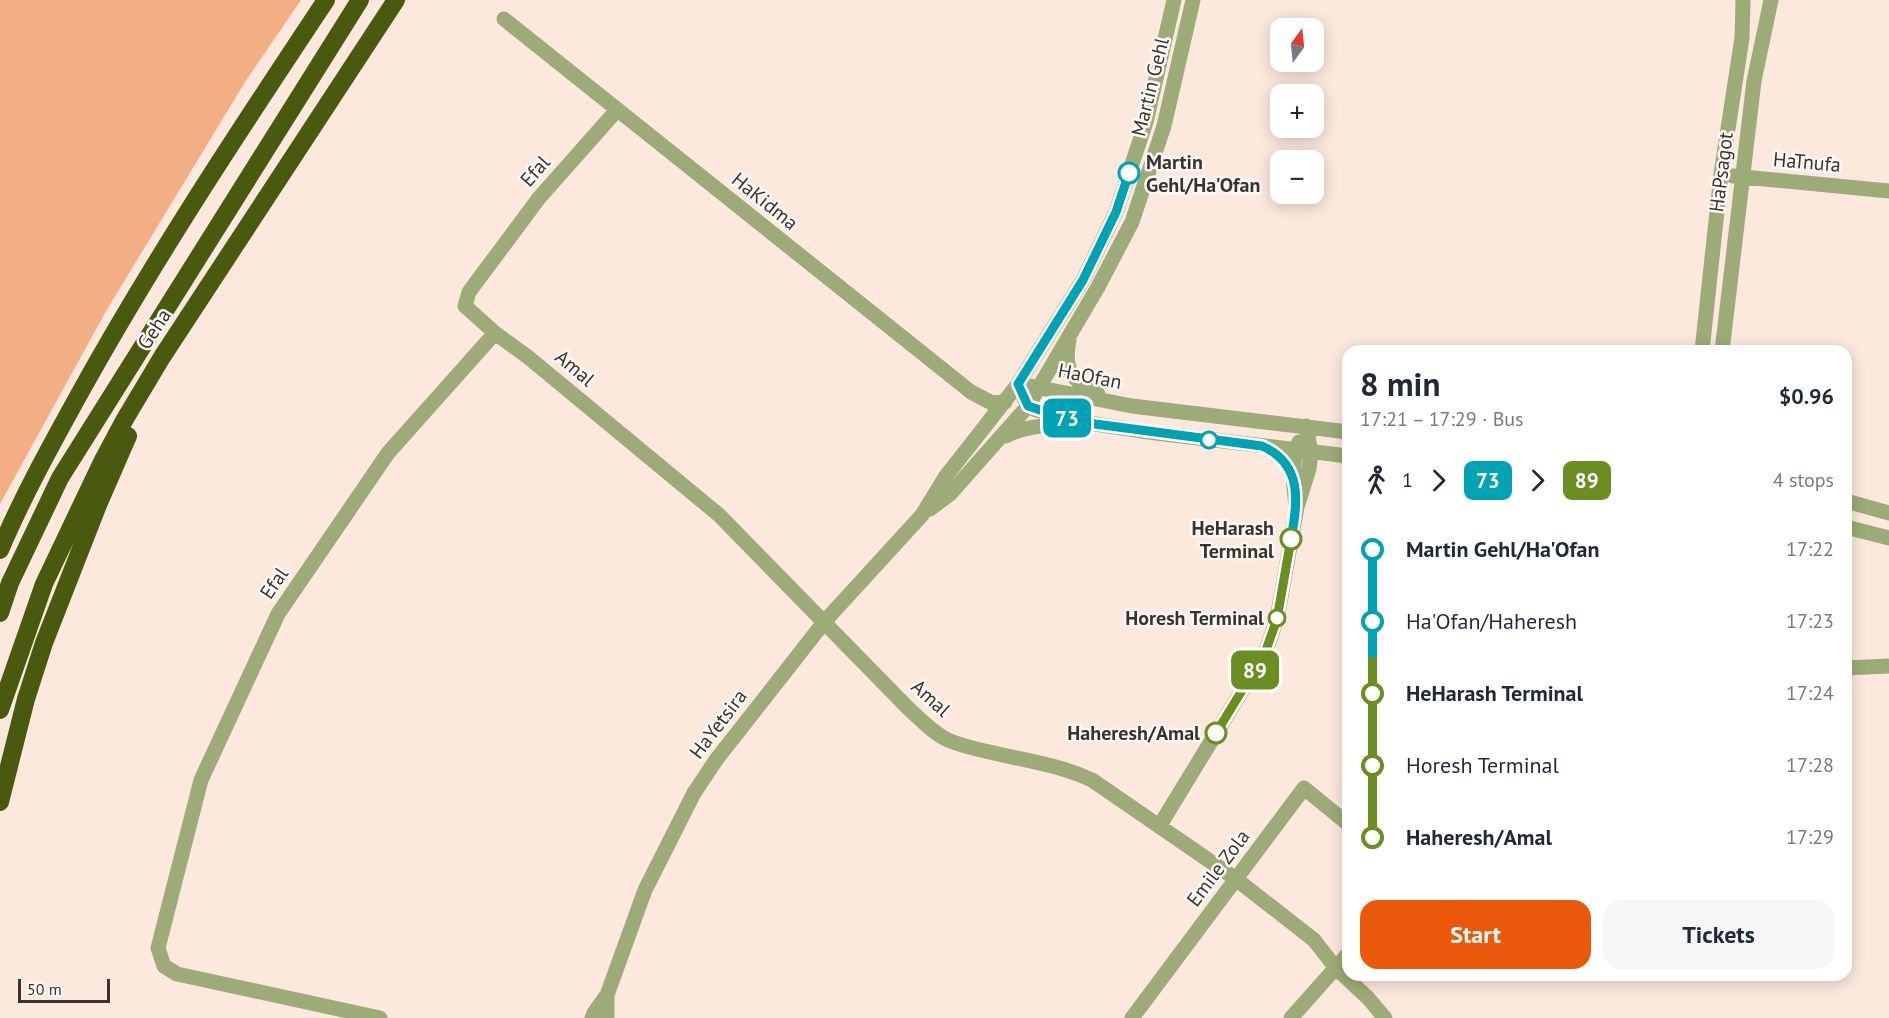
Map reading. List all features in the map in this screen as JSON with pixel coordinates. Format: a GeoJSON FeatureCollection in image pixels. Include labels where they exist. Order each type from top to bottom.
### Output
{"type":"FeatureCollection","features":[{"type":"Feature","properties":{"kind":"highway"},"geometry":{"type":"LineString","coordinates":[[0,550],[53,443],[145,280],[326,0]]}},
{"type":"Feature","properties":{"kind":"highway","name":"Geha"},"geometry":{"type":"LineString","coordinates":[[0,613],[10,583],[60,478],[360,0]]}},
{"type":"Feature","properties":{"kind":"highway","name":"Geha"},"geometry":{"type":"LineString","coordinates":[[0,710],[44,584],[76,513],[120,428],[171,344],[396,0]]}},
{"type":"Feature","properties":{"kind":"highway"},"geometry":{"type":"LineString","coordinates":[[0,802],[26,699],[52,621],[102,495],[171,344]]}},
{"type":"Feature","properties":{"kind":"street","name":"Martin Gehl"},"geometry":{"type":"LineString","coordinates":[[1018,384],[1083,280],[1116,212],[1146,122],[1174,0]]}},
{"type":"Feature","properties":{"kind":"street","name":"Martin Gehl"},"geometry":{"type":"LineString","coordinates":[[1028,406],[1098,287],[1132,222],[1164,126],[1193,0]]}},
{"type":"Feature","properties":{"kind":"street","name":"HaPsagot"},"geometry":{"type":"LineString","coordinates":[[1703,345],[1722,174],[1742,38],[1743,0]]}},
{"type":"Feature","properties":{"kind":"street","name":"HaPsagot"},"geometry":{"type":"LineString","coordinates":[[1723,345],[1754,81],[1771,0]]}},
{"type":"Feature","properties":{"kind":"street","name":"HaKidma"},"geometry":{"type":"LineString","coordinates":[[504,19],[971,392],[992,403],[1005,402]]}},
{"type":"Feature","properties":{"kind":"street","name":"Efal"},"geometry":{"type":"LineString","coordinates":[[380,1018],[177,974],[164,966],[158,948],[201,780],[278,614],[388,453],[495,333],[465,306],[469,292],[539,198],[617,110]]}},
{"type":"Feature","properties":{"kind":"street","name":"HaTnufa"},"geometry":{"type":"LineString","coordinates":[[1722,174],[1889,191]]}},
{"type":"Feature","properties":{"kind":"street","name":"Amal"},"geometry":{"type":"LineString","coordinates":[[495,333],[528,357],[719,515],[908,708],[946,739],[964,746],[1073,771],[1092,780],[1236,879],[1314,940],[1342,974]]}},
{"type":"Feature","properties":{"kind":"street"},"geometry":{"type":"LineString","coordinates":[[1070,335],[1067,359],[1074,379],[1083,387],[1132,406]]}},
{"type":"Feature","properties":{"kind":"street","name":"HaOfan"},"geometry":{"type":"LineString","coordinates":[[1018,384],[1132,406],[1342,431]]}},
{"type":"Feature","properties":{"kind":"street","name":"HaYetsira"},"geometry":{"type":"LineString","coordinates":[[592,1018],[606,995],[645,890],[694,793],[740,728],[825,621],[921,515],[946,476],[1018,384]]}},
{"type":"Feature","properties":{"kind":"street"},"geometry":{"type":"LineString","coordinates":[[1018,384],[1028,406],[1058,416],[1095,424],[1342,455]]}},
{"type":"Feature","properties":{"kind":"street","name":"HaYetsira"},"geometry":{"type":"LineString","coordinates":[[921,515],[950,494],[1028,406]]}},
{"type":"Feature","properties":{"kind":"street"},"geometry":{"type":"LineString","coordinates":[[1000,439],[1020,429],[1039,426],[1095,424]]}},
{"type":"Feature","properties":{"kind":"street"},"geometry":{"type":"LineString","coordinates":[[1293,480],[1303,451],[1306,426]]}},
{"type":"Feature","properties":{"kind":"street"},"geometry":{"type":"LineString","coordinates":[[1262,446],[1282,458],[1288,467],[1293,480],[1297,507]]}},
{"type":"Feature","properties":{"kind":"street"},"geometry":{"type":"LineString","coordinates":[[1160,825],[1265,653],[1277,619],[1297,507],[1306,481],[1303,451]]}},
{"type":"Feature","properties":{"kind":"street"},"geometry":{"type":"LineString","coordinates":[[1852,503],[1889,513]]}},
{"type":"Feature","properties":{"kind":"street"},"geometry":{"type":"LineString","coordinates":[[1852,529],[1889,538]]}},
{"type":"Feature","properties":{"kind":"street"},"geometry":{"type":"LineString","coordinates":[[1852,668],[1889,666]]}},
{"type":"Feature","properties":{"kind":"street","name":"Emile Zola"},"geometry":{"type":"LineString","coordinates":[[1132,1018],[1304,788],[1342,819]]}},
{"type":"Feature","properties":{"kind":"street"},"geometry":{"type":"LineString","coordinates":[[1292,1018],[1342,960]]}},
{"type":"Feature","properties":{"kind":"street","name":"Amal"},"geometry":{"type":"LineString","coordinates":[[1350,981],[1384,1018]]}},
{"type":"Feature","properties":{"kind":"street","name":"HaYetsira"},"geometry":{"type":"LineString","coordinates":[[606,995],[607,1018]]}},
{"type":"Feature","properties":{"kind":"shaded area"},"geometry":{"type":"Polygon","coordinates":[[[0,0],[301,0],[245,82],[105,313],[0,504],[0,0]]]}},
{"type":"Feature","properties":{"kind":"bus line","name":"73"},"geometry":{"type":"LineString","coordinates":[[1129,173],[1116,212],[1083,280],[1018,384],[1028,406],[1058,416],[1156,434],[1262,446],[1275,452],[1287,464],[1293,480],[1297,507],[1291,539]]}},
{"type":"Feature","properties":{"kind":"bus line","name":"89"},"geometry":{"type":"LineString","coordinates":[[1216,733],[1265,653],[1277,619],[1291,539]]}},
{"type":"Feature","properties":{"kind":"place","name":"Martin Gehl/Ha'Ofan"},"geometry":{"type":"Point","coordinates":[1129,173]}},
{"type":"Feature","properties":{"kind":"place","name":"HeHarash Terminal"},"geometry":{"type":"Point","coordinates":[1291,539]}},
{"type":"Feature","properties":{"kind":"place","name":"Horesh Terminal"},"geometry":{"type":"Point","coordinates":[1277,618]}},
{"type":"Feature","properties":{"kind":"place","name":"Haheresh/Amal"},"geometry":{"type":"Point","coordinates":[1216,733]}}]}
